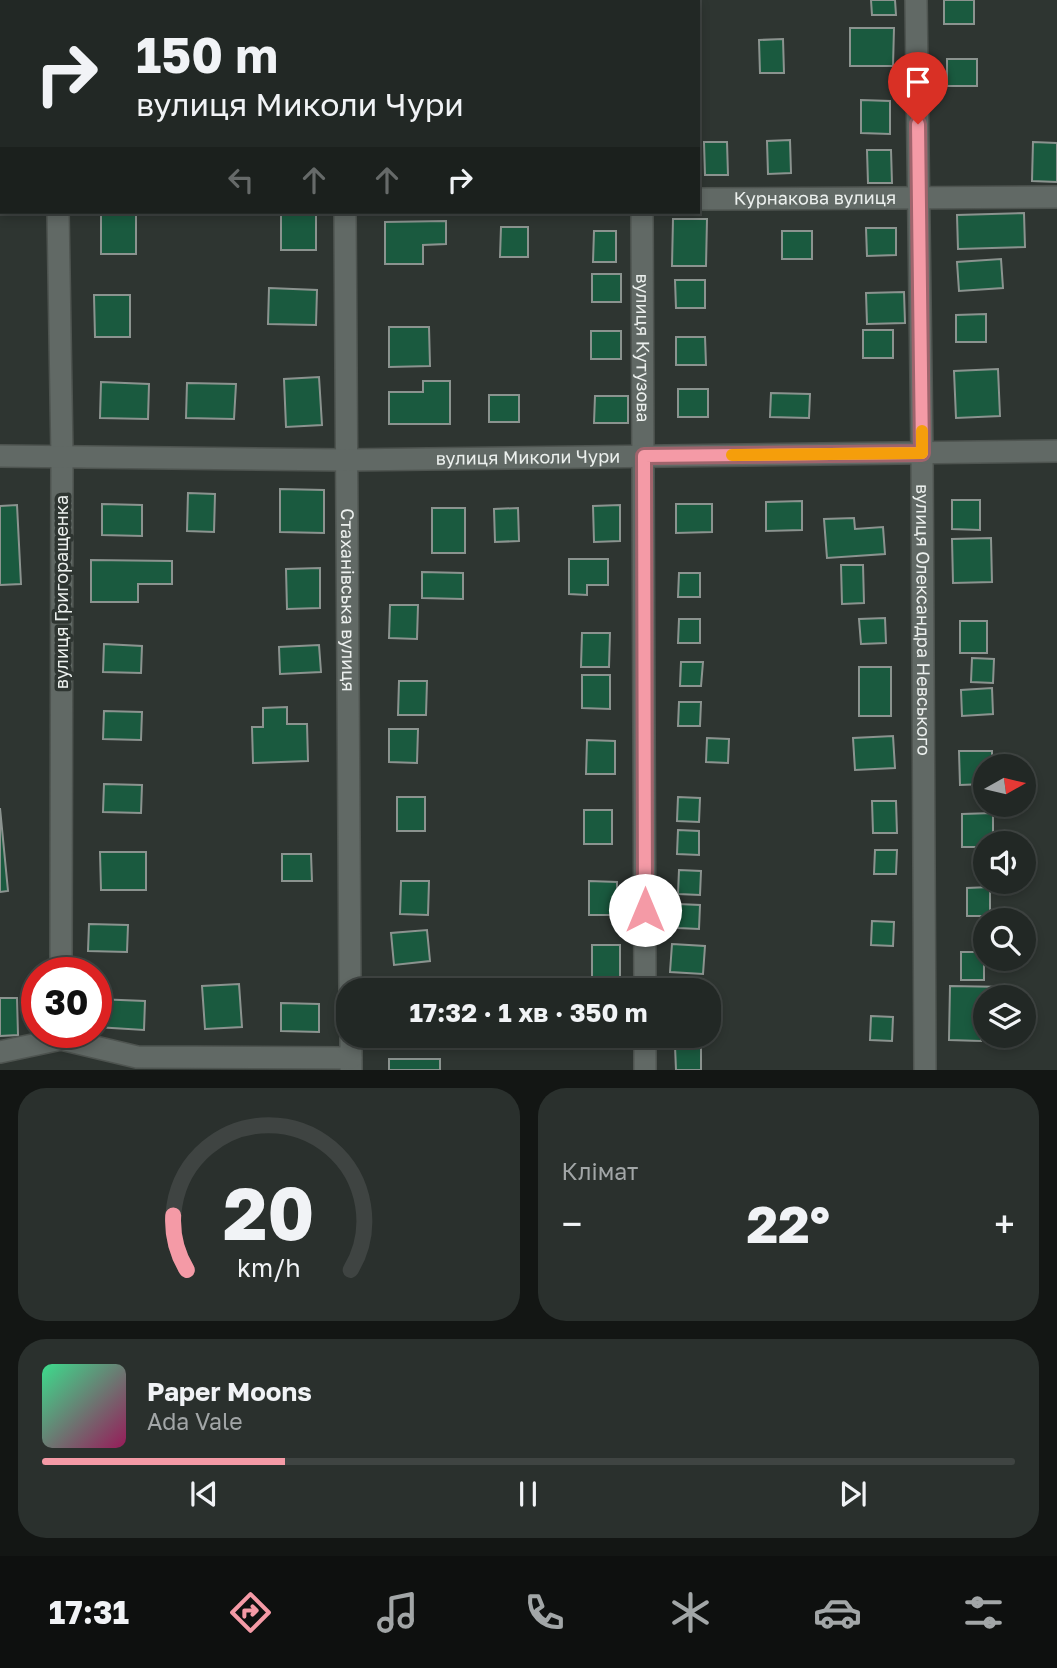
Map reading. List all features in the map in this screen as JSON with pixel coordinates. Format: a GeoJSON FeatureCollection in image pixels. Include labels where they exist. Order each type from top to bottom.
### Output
{"type":"FeatureCollection","features":[{"type":"Feature","properties":{"kind":"street","name":"вулиця Олександра Невського"},"geometry":{"type":"LineString","coordinates":[[916,0],[922,453],[925,1069]]}},
{"type":"Feature","properties":{"kind":"street","name":"Курнакова вулиця"},"geometry":{"type":"LineString","coordinates":[[700,199],[1057,197]]}},
{"type":"Feature","properties":{"kind":"street","name":"вулиця Григоращенка"},"geometry":{"type":"LineString","coordinates":[[58,214],[62,456],[61,957]]}},
{"type":"Feature","properties":{"kind":"street","name":"Стаханівська вулиця"},"geometry":{"type":"LineString","coordinates":[[345,214],[350,978]]}},
{"type":"Feature","properties":{"kind":"street","name":"вулиця Кутузова"},"geometry":{"type":"LineString","coordinates":[[642,214],[645,978]]}},
{"type":"Feature","properties":{"kind":"street","name":"вулиця Миколи Чури"},"geometry":{"type":"LineString","coordinates":[[0,456],[346,460],[1057,451]]}},
{"type":"Feature","properties":{"kind":"street"},"geometry":{"type":"LineString","coordinates":[[0,1052],[21,1046]]}},
{"type":"Feature","properties":{"kind":"street"},"geometry":{"type":"LineString","coordinates":[[107,1048],[137,1056],[351,1064]]}},
{"type":"Feature","properties":{"kind":"street"},"geometry":{"type":"LineString","coordinates":[[645,1048],[645,1069]]}},
{"type":"Feature","properties":{"kind":"building"},"geometry":{"type":"Polygon","coordinates":[[[871,0],[895,0],[896,15],[872,15],[871,0]]]}},
{"type":"Feature","properties":{"kind":"building"},"geometry":{"type":"Polygon","coordinates":[[[944,0],[974,0],[974,24],[944,24],[944,0]]]}},
{"type":"Feature","properties":{"kind":"building"},"geometry":{"type":"Polygon","coordinates":[[[850,28],[894,28],[893,66],[850,66],[850,28]]]}},
{"type":"Feature","properties":{"kind":"building"},"geometry":{"type":"Polygon","coordinates":[[[783,39],[784,73],[760,73],[759,40],[783,39]]]}},
{"type":"Feature","properties":{"kind":"building"},"geometry":{"type":"Polygon","coordinates":[[[947,59],[977,59],[977,86],[947,86],[947,59]]]}},
{"type":"Feature","properties":{"kind":"building"},"geometry":{"type":"Polygon","coordinates":[[[861,100],[890,101],[890,134],[861,133],[861,100]]]}},
{"type":"Feature","properties":{"kind":"building"},"geometry":{"type":"Polygon","coordinates":[[[790,140],[791,173],[768,174],[767,141],[790,140]]]}},
{"type":"Feature","properties":{"kind":"building"},"geometry":{"type":"Polygon","coordinates":[[[704,142],[727,142],[728,175],[705,175],[704,142]]]}},
{"type":"Feature","properties":{"kind":"building"},"geometry":{"type":"Polygon","coordinates":[[[1033,142],[1057,143],[1057,182],[1032,181],[1033,142]]]}},
{"type":"Feature","properties":{"kind":"building"},"geometry":{"type":"Polygon","coordinates":[[[867,150],[891,150],[892,183],[868,183],[867,150]]]}},
{"type":"Feature","properties":{"kind":"building"},"geometry":{"type":"Polygon","coordinates":[[[1024,213],[1025,247],[958,249],[957,215],[1024,213]]]}},
{"type":"Feature","properties":{"kind":"building"},"geometry":{"type":"Polygon","coordinates":[[[101,214],[136,214],[136,254],[101,254],[101,214]]]}},
{"type":"Feature","properties":{"kind":"building"},"geometry":{"type":"Polygon","coordinates":[[[281,214],[316,214],[316,250],[281,250],[281,214]]]}},
{"type":"Feature","properties":{"kind":"building"},"geometry":{"type":"Polygon","coordinates":[[[673,219],[707,219],[706,266],[672,266],[673,219]]]}},
{"type":"Feature","properties":{"kind":"building"},"geometry":{"type":"Polygon","coordinates":[[[446,221],[446,244],[423,245],[423,264],[385,264],[385,222],[446,221]]]}},
{"type":"Feature","properties":{"kind":"building"},"geometry":{"type":"Polygon","coordinates":[[[501,227],[528,227],[528,257],[500,257],[501,227]]]}},
{"type":"Feature","properties":{"kind":"building"},"geometry":{"type":"Polygon","coordinates":[[[866,228],[896,228],[896,255],[867,256],[866,228]]]}},
{"type":"Feature","properties":{"kind":"building"},"geometry":{"type":"Polygon","coordinates":[[[594,231],[616,231],[616,262],[593,262],[594,231]]]}},
{"type":"Feature","properties":{"kind":"building"},"geometry":{"type":"Polygon","coordinates":[[[782,231],[812,231],[812,259],[782,259],[782,231]]]}},
{"type":"Feature","properties":{"kind":"building"},"geometry":{"type":"Polygon","coordinates":[[[1001,259],[1003,288],[959,291],[957,262],[1001,259]]]}},
{"type":"Feature","properties":{"kind":"building"},"geometry":{"type":"Polygon","coordinates":[[[592,274],[621,274],[621,302],[592,302],[592,274]]]}},
{"type":"Feature","properties":{"kind":"building"},"geometry":{"type":"Polygon","coordinates":[[[675,280],[705,280],[705,308],[676,308],[675,280]]]}},
{"type":"Feature","properties":{"kind":"building"},"geometry":{"type":"Polygon","coordinates":[[[269,288],[317,290],[316,325],[268,324],[269,288]]]}},
{"type":"Feature","properties":{"kind":"building"},"geometry":{"type":"Polygon","coordinates":[[[904,292],[905,323],[867,324],[866,293],[904,292]]]}},
{"type":"Feature","properties":{"kind":"building"},"geometry":{"type":"Polygon","coordinates":[[[94,295],[130,295],[130,337],[95,337],[94,295]]]}},
{"type":"Feature","properties":{"kind":"building"},"geometry":{"type":"Polygon","coordinates":[[[986,314],[986,342],[956,342],[956,315],[986,314]]]}},
{"type":"Feature","properties":{"kind":"building"},"geometry":{"type":"Polygon","coordinates":[[[389,327],[429,327],[430,366],[389,367],[389,327]]]}},
{"type":"Feature","properties":{"kind":"building"},"geometry":{"type":"Polygon","coordinates":[[[863,330],[893,330],[893,358],[863,358],[863,330]]]}},
{"type":"Feature","properties":{"kind":"building"},"geometry":{"type":"Polygon","coordinates":[[[591,331],[621,331],[621,359],[591,359],[591,331]]]}},
{"type":"Feature","properties":{"kind":"building"},"geometry":{"type":"Polygon","coordinates":[[[676,337],[705,337],[706,365],[676,365],[676,337]]]}},
{"type":"Feature","properties":{"kind":"building"},"geometry":{"type":"Polygon","coordinates":[[[998,369],[1000,416],[956,418],[954,371],[998,369]]]}},
{"type":"Feature","properties":{"kind":"building"},"geometry":{"type":"Polygon","coordinates":[[[319,377],[322,425],[286,427],[284,379],[319,377]]]}},
{"type":"Feature","properties":{"kind":"building"},"geometry":{"type":"Polygon","coordinates":[[[423,381],[450,381],[450,424],[389,424],[389,392],[423,392],[423,381]]]}},
{"type":"Feature","properties":{"kind":"building"},"geometry":{"type":"Polygon","coordinates":[[[101,382],[149,384],[148,419],[100,418],[101,382]]]}},
{"type":"Feature","properties":{"kind":"building"},"geometry":{"type":"Polygon","coordinates":[[[187,383],[236,384],[234,419],[186,418],[187,383]]]}},
{"type":"Feature","properties":{"kind":"building"},"geometry":{"type":"Polygon","coordinates":[[[678,389],[708,389],[708,417],[678,417],[678,389]]]}},
{"type":"Feature","properties":{"kind":"building"},"geometry":{"type":"Polygon","coordinates":[[[771,393],[810,394],[809,418],[770,417],[771,393]]]}},
{"type":"Feature","properties":{"kind":"building"},"geometry":{"type":"Polygon","coordinates":[[[489,395],[519,395],[519,422],[489,422],[489,395]]]}},
{"type":"Feature","properties":{"kind":"building"},"geometry":{"type":"Polygon","coordinates":[[[595,396],[628,396],[628,423],[594,423],[595,396]]]}},
{"type":"Feature","properties":{"kind":"building"},"geometry":{"type":"Polygon","coordinates":[[[280,489],[324,490],[324,533],[280,532],[280,489]]]}},
{"type":"Feature","properties":{"kind":"building"},"geometry":{"type":"Polygon","coordinates":[[[188,493],[215,494],[214,532],[187,531],[188,493]]]}},
{"type":"Feature","properties":{"kind":"building"},"geometry":{"type":"Polygon","coordinates":[[[952,500],[980,500],[980,530],[952,529],[952,500]]]}},
{"type":"Feature","properties":{"kind":"building"},"geometry":{"type":"Polygon","coordinates":[[[802,501],[802,530],[766,531],[766,502],[802,501]]]}},
{"type":"Feature","properties":{"kind":"building"},"geometry":{"type":"Polygon","coordinates":[[[102,504],[142,505],[142,536],[102,535],[102,504]]]}},
{"type":"Feature","properties":{"kind":"building"},"geometry":{"type":"Polygon","coordinates":[[[676,504],[712,504],[712,532],[676,533],[676,504]]]}},
{"type":"Feature","properties":{"kind":"building"},"geometry":{"type":"Polygon","coordinates":[[[17,505],[21,584],[0,585],[0,506],[17,505]]]}},
{"type":"Feature","properties":{"kind":"building"},"geometry":{"type":"Polygon","coordinates":[[[620,505],[620,541],[594,542],[593,506],[620,505]]]}},
{"type":"Feature","properties":{"kind":"building"},"geometry":{"type":"Polygon","coordinates":[[[432,508],[465,508],[465,553],[432,553],[432,508]]]}},
{"type":"Feature","properties":{"kind":"building"},"geometry":{"type":"Polygon","coordinates":[[[518,508],[519,541],[495,542],[494,509],[518,508]]]}},
{"type":"Feature","properties":{"kind":"building"},"geometry":{"type":"Polygon","coordinates":[[[854,518],[855,529],[883,527],[885,554],[827,558],[824,519],[854,518]]]}},
{"type":"Feature","properties":{"kind":"building"},"geometry":{"type":"Polygon","coordinates":[[[991,538],[992,582],[953,583],[952,539],[991,538]]]}},
{"type":"Feature","properties":{"kind":"building"},"geometry":{"type":"Polygon","coordinates":[[[569,559],[608,559],[608,585],[587,585],[587,595],[569,594],[569,559]]]}},
{"type":"Feature","properties":{"kind":"building"},"geometry":{"type":"Polygon","coordinates":[[[91,560],[172,561],[172,584],[138,584],[138,602],[91,602],[91,560]]]}},
{"type":"Feature","properties":{"kind":"building"},"geometry":{"type":"Polygon","coordinates":[[[841,565],[863,565],[864,603],[842,604],[841,565]]]}},
{"type":"Feature","properties":{"kind":"building"},"geometry":{"type":"Polygon","coordinates":[[[320,568],[320,608],[287,609],[286,569],[320,568]]]}},
{"type":"Feature","properties":{"kind":"building"},"geometry":{"type":"Polygon","coordinates":[[[422,572],[463,573],[463,599],[422,598],[422,572]]]}},
{"type":"Feature","properties":{"kind":"building"},"geometry":{"type":"Polygon","coordinates":[[[679,573],[700,573],[700,597],[678,597],[679,573]]]}},
{"type":"Feature","properties":{"kind":"building"},"geometry":{"type":"Polygon","coordinates":[[[390,605],[418,605],[417,639],[389,638],[390,605]]]}},
{"type":"Feature","properties":{"kind":"building"},"geometry":{"type":"Polygon","coordinates":[[[885,618],[886,643],[861,644],[859,619],[885,618]]]}},
{"type":"Feature","properties":{"kind":"building"},"geometry":{"type":"Polygon","coordinates":[[[679,619],[700,619],[700,643],[678,643],[679,619]]]}},
{"type":"Feature","properties":{"kind":"building"},"geometry":{"type":"Polygon","coordinates":[[[960,621],[987,621],[987,653],[960,653],[960,621]]]}},
{"type":"Feature","properties":{"kind":"building"},"geometry":{"type":"Polygon","coordinates":[[[582,633],[610,633],[609,667],[581,667],[582,633]]]}},
{"type":"Feature","properties":{"kind":"building"},"geometry":{"type":"Polygon","coordinates":[[[104,644],[142,646],[141,673],[103,672],[104,644]]]}},
{"type":"Feature","properties":{"kind":"building"},"geometry":{"type":"Polygon","coordinates":[[[319,645],[321,672],[280,674],[279,647],[319,645]]]}},
{"type":"Feature","properties":{"kind":"building"},"geometry":{"type":"Polygon","coordinates":[[[972,658],[994,659],[993,683],[971,682],[972,658]]]}},
{"type":"Feature","properties":{"kind":"building"},"geometry":{"type":"Polygon","coordinates":[[[681,662],[703,662],[701,686],[680,686],[681,662]]]}},
{"type":"Feature","properties":{"kind":"building"},"geometry":{"type":"Polygon","coordinates":[[[859,667],[891,667],[891,716],[859,716],[859,667]]]}},
{"type":"Feature","properties":{"kind":"building"},"geometry":{"type":"Polygon","coordinates":[[[582,675],[610,675],[610,709],[582,708],[582,675]]]}},
{"type":"Feature","properties":{"kind":"building"},"geometry":{"type":"Polygon","coordinates":[[[399,681],[427,681],[426,715],[398,715],[399,681]]]}},
{"type":"Feature","properties":{"kind":"building"},"geometry":{"type":"Polygon","coordinates":[[[992,688],[993,714],[962,716],[961,690],[992,688]]]}},
{"type":"Feature","properties":{"kind":"building"},"geometry":{"type":"Polygon","coordinates":[[[679,702],[701,702],[700,726],[678,726],[679,702]]]}},
{"type":"Feature","properties":{"kind":"building"},"geometry":{"type":"Polygon","coordinates":[[[287,707],[287,724],[307,724],[308,761],[253,763],[252,727],[263,727],[263,708],[287,707]]]}},
{"type":"Feature","properties":{"kind":"building"},"geometry":{"type":"Polygon","coordinates":[[[104,711],[142,712],[141,740],[103,739],[104,711]]]}},
{"type":"Feature","properties":{"kind":"building"},"geometry":{"type":"Polygon","coordinates":[[[389,729],[418,729],[417,763],[389,762],[389,729]]]}},
{"type":"Feature","properties":{"kind":"building"},"geometry":{"type":"Polygon","coordinates":[[[893,736],[895,768],[855,770],[853,738],[893,736]]]}},
{"type":"Feature","properties":{"kind":"building"},"geometry":{"type":"Polygon","coordinates":[[[707,738],[729,739],[728,763],[706,762],[707,738]]]}},
{"type":"Feature","properties":{"kind":"building"},"geometry":{"type":"Polygon","coordinates":[[[587,740],[615,741],[615,774],[586,774],[587,740]]]}},
{"type":"Feature","properties":{"kind":"building"},"geometry":{"type":"Polygon","coordinates":[[[959,751],[992,751],[992,754],[973,754],[973,784],[960,785],[959,751]]]}},
{"type":"Feature","properties":{"kind":"building"},"geometry":{"type":"Polygon","coordinates":[[[104,784],[142,785],[141,813],[103,812],[104,784]]]}},
{"type":"Feature","properties":{"kind":"building"},"geometry":{"type":"Polygon","coordinates":[[[397,797],[425,797],[425,831],[397,831],[397,797]]]}},
{"type":"Feature","properties":{"kind":"building"},"geometry":{"type":"Polygon","coordinates":[[[678,797],[700,798],[699,822],[677,821],[678,797]]]}},
{"type":"Feature","properties":{"kind":"building"},"geometry":{"type":"Polygon","coordinates":[[[872,801],[896,801],[897,833],[873,833],[872,801]]]}},
{"type":"Feature","properties":{"kind":"building"},"geometry":{"type":"Polygon","coordinates":[[[0,808],[8,891],[0,892],[0,808]]]}},
{"type":"Feature","properties":{"kind":"building"},"geometry":{"type":"Polygon","coordinates":[[[584,810],[612,810],[612,844],[584,844],[584,810]]]}},
{"type":"Feature","properties":{"kind":"building"},"geometry":{"type":"Polygon","coordinates":[[[962,814],[993,817],[993,831],[973,831],[973,847],[962,847],[962,814]]]}},
{"type":"Feature","properties":{"kind":"building"},"geometry":{"type":"Polygon","coordinates":[[[678,830],[699,831],[699,855],[677,854],[678,830]]]}},
{"type":"Feature","properties":{"kind":"building"},"geometry":{"type":"Polygon","coordinates":[[[875,850],[897,850],[896,874],[874,874],[875,850]]]}},
{"type":"Feature","properties":{"kind":"building"},"geometry":{"type":"Polygon","coordinates":[[[100,852],[146,852],[146,890],[101,890],[100,852]]]}},
{"type":"Feature","properties":{"kind":"building"},"geometry":{"type":"Polygon","coordinates":[[[282,854],[311,854],[312,881],[282,881],[282,854]]]}},
{"type":"Feature","properties":{"kind":"building"},"geometry":{"type":"Polygon","coordinates":[[[679,870],[701,871],[700,895],[678,894],[679,870]]]}},
{"type":"Feature","properties":{"kind":"building"},"geometry":{"type":"Polygon","coordinates":[[[401,881],[429,881],[428,915],[400,914],[401,881]]]}},
{"type":"Feature","properties":{"kind":"building"},"geometry":{"type":"Polygon","coordinates":[[[589,881],[617,882],[617,915],[589,915],[589,881]]]}},
{"type":"Feature","properties":{"kind":"building"},"geometry":{"type":"Polygon","coordinates":[[[967,888],[973,888],[973,894],[990,894],[990,908],[973,908],[973,916],[967,916],[967,888]]]}},
{"type":"Feature","properties":{"kind":"building"},"geometry":{"type":"Polygon","coordinates":[[[678,904],[700,905],[699,929],[678,928],[678,904]]]}},
{"type":"Feature","properties":{"kind":"building"},"geometry":{"type":"Polygon","coordinates":[[[872,921],[894,922],[893,946],[871,945],[872,921]]]}},
{"type":"Feature","properties":{"kind":"building"},"geometry":{"type":"Polygon","coordinates":[[[89,924],[128,925],[127,952],[88,951],[89,924]]]}},
{"type":"Feature","properties":{"kind":"building"},"geometry":{"type":"Polygon","coordinates":[[[427,930],[430,961],[394,965],[391,933],[427,930]]]}},
{"type":"Feature","properties":{"kind":"building"},"geometry":{"type":"Polygon","coordinates":[[[672,944],[705,946],[703,974],[670,972],[672,944]]]}},
{"type":"Feature","properties":{"kind":"building"},"geometry":{"type":"Polygon","coordinates":[[[592,945],[620,945],[620,978],[592,978],[592,945]]]}},
{"type":"Feature","properties":{"kind":"building"},"geometry":{"type":"Polygon","coordinates":[[[961,952],[973,952],[973,971],[984,971],[984,980],[961,980],[961,952]]]}},
{"type":"Feature","properties":{"kind":"building"},"geometry":{"type":"Polygon","coordinates":[[[239,984],[242,1027],[205,1029],[202,986],[239,984]]]}},
{"type":"Feature","properties":{"kind":"building"},"geometry":{"type":"Polygon","coordinates":[[[950,986],[973,986],[973,1041],[949,1040],[950,986]]]}},
{"type":"Feature","properties":{"kind":"building"},"geometry":{"type":"Polygon","coordinates":[[[0,998],[17,998],[18,1035],[0,1036],[0,998]]]}},
{"type":"Feature","properties":{"kind":"building"},"geometry":{"type":"Polygon","coordinates":[[[112,1000],[145,1001],[144,1030],[112,1028],[112,1000]]]}},
{"type":"Feature","properties":{"kind":"building"},"geometry":{"type":"Polygon","coordinates":[[[281,1003],[319,1004],[319,1032],[281,1031],[281,1003]]]}},
{"type":"Feature","properties":{"kind":"building"},"geometry":{"type":"Polygon","coordinates":[[[871,1016],[893,1017],[892,1041],[870,1040],[871,1016]]]}},
{"type":"Feature","properties":{"kind":"building"},"geometry":{"type":"Polygon","coordinates":[[[675,1048],[701,1048],[701,1070],[676,1070],[675,1048]]]}},
{"type":"Feature","properties":{"kind":"building"},"geometry":{"type":"Polygon","coordinates":[[[389,1059],[440,1059],[440,1070],[389,1070],[389,1059]]]}},
{"type":"Feature","properties":{"kind":"slow traffic"},"geometry":{"type":"LineString","coordinates":[[732,455],[922,453],[922,431]]}},
{"type":"Feature","properties":{"kind":"route"},"geometry":{"type":"LineString","coordinates":[[645,910],[644,456],[922,453],[918,124]]}}]}
